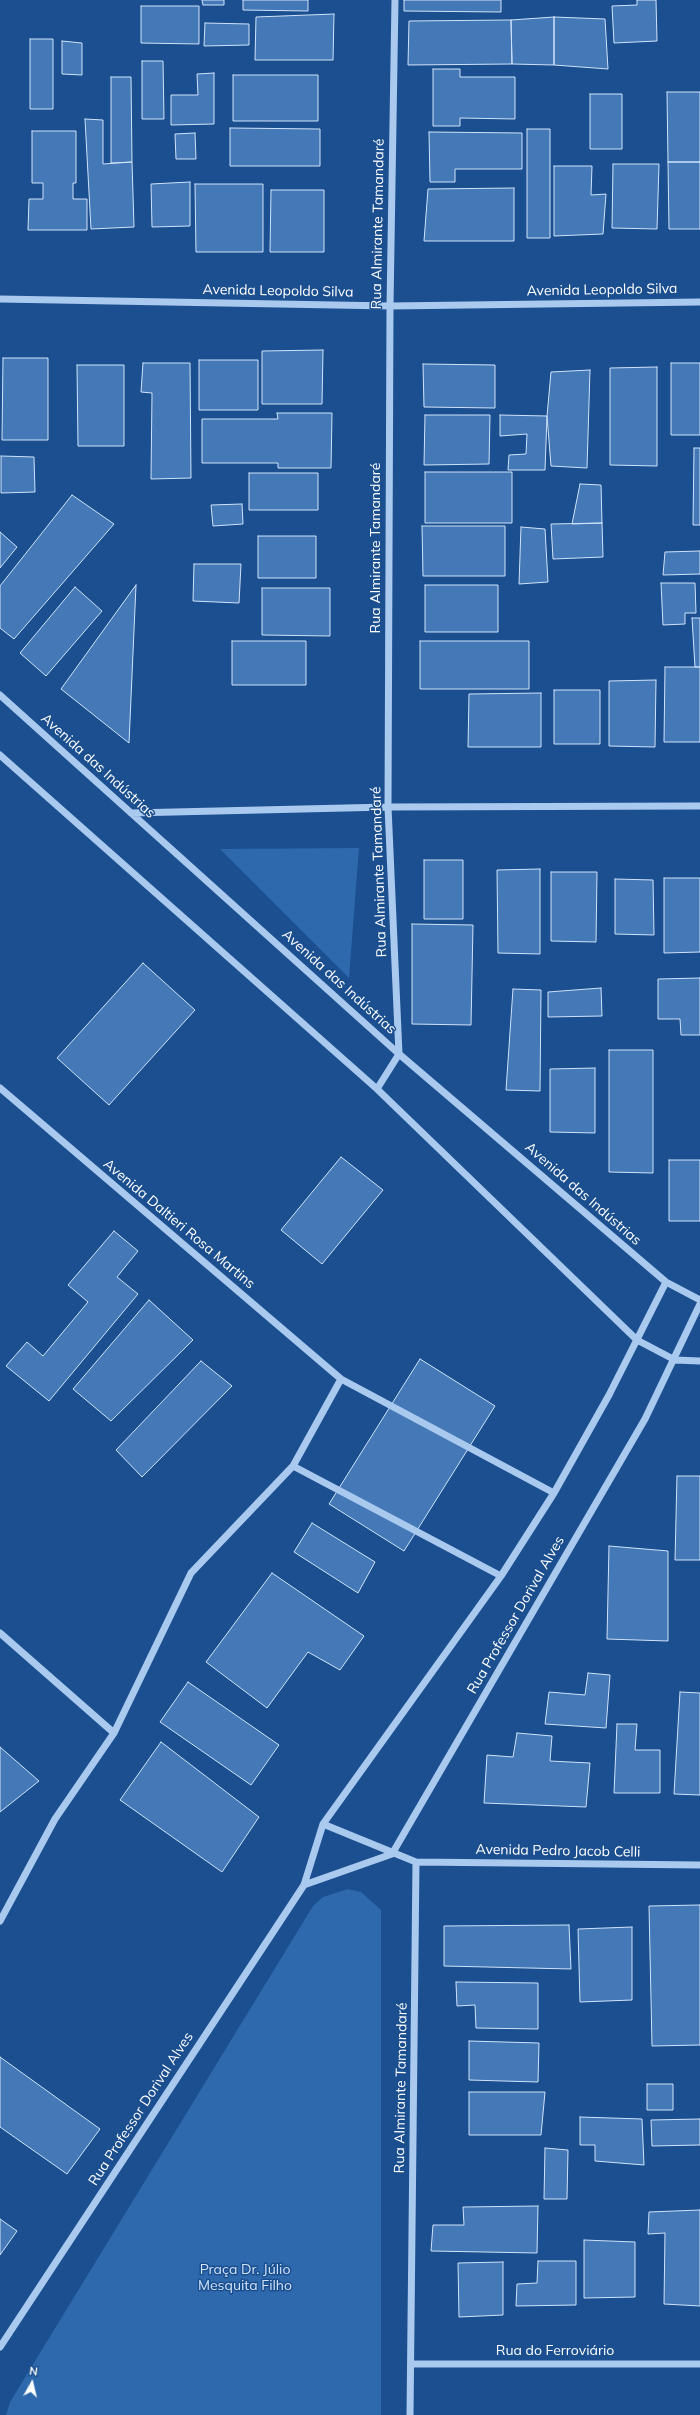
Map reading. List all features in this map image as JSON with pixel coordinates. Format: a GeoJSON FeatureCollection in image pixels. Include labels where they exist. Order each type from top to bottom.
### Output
{"type":"FeatureCollection","features":[{"type":"Feature","properties":{"kind":"street","name":"Rua Almirante Tamandaré"},"geometry":{"type":"LineString","coordinates":[[395,0],[390,306],[388,807],[399,1054]]}},
{"type":"Feature","properties":{"kind":"street","name":"Avenida Leopoldo Silva"},"geometry":{"type":"LineString","coordinates":[[0,299],[390,306],[700,302]]}},
{"type":"Feature","properties":{"kind":"street","name":"Avenida das Indústrias"},"geometry":{"type":"LineString","coordinates":[[0,695],[399,1054],[666,1282],[700,1300]]}},
{"type":"Feature","properties":{"kind":"street"},"geometry":{"type":"LineString","coordinates":[[0,755],[377,1089],[638,1340],[675,1360],[700,1361]]}},
{"type":"Feature","properties":{"kind":"street"},"geometry":{"type":"LineString","coordinates":[[131,813],[388,807],[700,806]]}},
{"type":"Feature","properties":{"kind":"street"},"geometry":{"type":"LineString","coordinates":[[377,1089],[399,1054]]}},
{"type":"Feature","properties":{"kind":"street","name":"Avenida Daltieri Rosa Martins"},"geometry":{"type":"LineString","coordinates":[[0,1088],[341,1379],[554,1493]]}},
{"type":"Feature","properties":{"kind":"street","name":"Rua Professor Dorival Alves"},"geometry":{"type":"LineString","coordinates":[[0,2347],[304,1885],[323,1824],[501,1576],[554,1493],[610,1395],[666,1282]]}},
{"type":"Feature","properties":{"kind":"street","name":"Rua Professor Dorival Alves"},"geometry":{"type":"LineString","coordinates":[[392,1854],[645,1419],[675,1360],[700,1304]]}},
{"type":"Feature","properties":{"kind":"street"},"geometry":{"type":"LineString","coordinates":[[0,1920],[55,1819],[114,1733],[191,1573],[293,1466],[341,1379]]}},
{"type":"Feature","properties":{"kind":"street"},"geometry":{"type":"LineString","coordinates":[[293,1466],[501,1576]]}},
{"type":"Feature","properties":{"kind":"street"},"geometry":{"type":"LineString","coordinates":[[0,1633],[114,1733]]}},
{"type":"Feature","properties":{"kind":"street"},"geometry":{"type":"LineString","coordinates":[[323,1824],[392,1854],[416,1862]]}},
{"type":"Feature","properties":{"kind":"street"},"geometry":{"type":"LineString","coordinates":[[304,1885],[392,1854]]}},
{"type":"Feature","properties":{"kind":"street","name":"Rua Almirante Tamandaré"},"geometry":{"type":"LineString","coordinates":[[410,2415],[416,1862]]}},
{"type":"Feature","properties":{"kind":"street","name":"Avenida Pedro Jacob Celli"},"geometry":{"type":"LineString","coordinates":[[416,1862],[700,1866]]}},
{"type":"Feature","properties":{"kind":"street","name":"Rua do Ferroviário"},"geometry":{"type":"LineString","coordinates":[[411,2364],[700,2364]]}},
{"type":"Feature","properties":{"kind":"green space"},"geometry":{"type":"Polygon","coordinates":[[[359,848],[349,978],[220,849],[359,848]]]}},
{"type":"Feature","properties":{"kind":"green space","name":"Praça Dr. Júlio Mesquita Filho"},"geometry":{"type":"Polygon","coordinates":[[[348,1889],[361,1892],[381,1910],[381,2415],[6,2415],[10,2402],[313,1906],[323,1897],[348,1889]]]}},
{"type":"Feature","properties":{"kind":"building"},"geometry":{"type":"Polygon","coordinates":[[[202,0],[224,0],[224,5],[203,5],[202,0]]]}},
{"type":"Feature","properties":{"kind":"building"},"geometry":{"type":"Polygon","coordinates":[[[243,0],[308,0],[308,11],[243,10],[243,0]]]}},
{"type":"Feature","properties":{"kind":"building"},"geometry":{"type":"Polygon","coordinates":[[[404,0],[501,0],[501,12],[404,11],[404,0]]]}},
{"type":"Feature","properties":{"kind":"building"},"geometry":{"type":"Polygon","coordinates":[[[637,0],[656,0],[657,41],[614,43],[612,6],[637,5],[637,0]]]}},
{"type":"Feature","properties":{"kind":"building"},"geometry":{"type":"Polygon","coordinates":[[[141,6],[199,6],[199,44],[141,43],[141,6]]]}},
{"type":"Feature","properties":{"kind":"building"},"geometry":{"type":"Polygon","coordinates":[[[334,14],[333,60],[255,60],[256,17],[334,14]]]}},
{"type":"Feature","properties":{"kind":"building"},"geometry":{"type":"Polygon","coordinates":[[[554,17],[554,65],[512,64],[511,20],[554,17]]]}},
{"type":"Feature","properties":{"kind":"building"},"geometry":{"type":"Polygon","coordinates":[[[554,17],[605,19],[608,69],[554,65],[554,17]]]}},
{"type":"Feature","properties":{"kind":"building"},"geometry":{"type":"Polygon","coordinates":[[[511,20],[512,64],[408,65],[409,21],[511,20]]]}},
{"type":"Feature","properties":{"kind":"building"},"geometry":{"type":"Polygon","coordinates":[[[205,23],[249,24],[249,45],[204,46],[205,23]]]}},
{"type":"Feature","properties":{"kind":"building"},"geometry":{"type":"Polygon","coordinates":[[[30,39],[53,39],[53,109],[30,109],[30,39]]]}},
{"type":"Feature","properties":{"kind":"building"},"geometry":{"type":"Polygon","coordinates":[[[62,41],[82,43],[82,75],[62,74],[62,41]]]}},
{"type":"Feature","properties":{"kind":"building"},"geometry":{"type":"Polygon","coordinates":[[[142,61],[163,61],[164,119],[142,119],[142,61]]]}},
{"type":"Feature","properties":{"kind":"building"},"geometry":{"type":"Polygon","coordinates":[[[433,69],[460,69],[460,77],[515,77],[515,119],[460,118],[460,126],[433,126],[433,69]]]}},
{"type":"Feature","properties":{"kind":"building"},"geometry":{"type":"Polygon","coordinates":[[[214,73],[214,124],[171,125],[171,95],[198,95],[197,74],[214,73]]]}},
{"type":"Feature","properties":{"kind":"building"},"geometry":{"type":"Polygon","coordinates":[[[233,75],[318,75],[318,121],[233,121],[233,75]]]}},
{"type":"Feature","properties":{"kind":"building"},"geometry":{"type":"Polygon","coordinates":[[[111,77],[131,77],[132,162],[111,163],[111,77]]]}},
{"type":"Feature","properties":{"kind":"building"},"geometry":{"type":"Polygon","coordinates":[[[667,92],[700,92],[700,162],[668,162],[667,92]]]}},
{"type":"Feature","properties":{"kind":"building"},"geometry":{"type":"Polygon","coordinates":[[[590,94],[622,94],[622,149],[590,149],[590,94]]]}},
{"type":"Feature","properties":{"kind":"building"},"geometry":{"type":"Polygon","coordinates":[[[85,119],[103,120],[103,164],[132,162],[134,227],[91,229],[85,119]]]}},
{"type":"Feature","properties":{"kind":"building"},"geometry":{"type":"Polygon","coordinates":[[[230,128],[320,129],[320,166],[230,166],[230,128]]]}},
{"type":"Feature","properties":{"kind":"building"},"geometry":{"type":"Polygon","coordinates":[[[527,129],[550,129],[550,238],[527,238],[527,129]]]}},
{"type":"Feature","properties":{"kind":"building"},"geometry":{"type":"Polygon","coordinates":[[[32,131],[76,131],[76,183],[73,183],[73,199],[87,199],[87,230],[28,230],[29,199],[43,199],[43,183],[32,183],[32,131]]]}},
{"type":"Feature","properties":{"kind":"building"},"geometry":{"type":"Polygon","coordinates":[[[429,132],[522,133],[522,169],[455,169],[455,182],[430,182],[429,132]]]}},
{"type":"Feature","properties":{"kind":"building"},"geometry":{"type":"Polygon","coordinates":[[[195,133],[196,159],[176,159],[175,134],[195,133]]]}},
{"type":"Feature","properties":{"kind":"building"},"geometry":{"type":"Polygon","coordinates":[[[668,162],[700,162],[700,229],[669,229],[668,162]]]}},
{"type":"Feature","properties":{"kind":"building"},"geometry":{"type":"Polygon","coordinates":[[[613,164],[659,164],[657,229],[612,228],[613,164]]]}},
{"type":"Feature","properties":{"kind":"building"},"geometry":{"type":"Polygon","coordinates":[[[554,166],[592,166],[591,195],[606,194],[603,234],[554,236],[554,166]]]}},
{"type":"Feature","properties":{"kind":"building"},"geometry":{"type":"Polygon","coordinates":[[[190,182],[190,226],[152,227],[151,184],[190,182]]]}},
{"type":"Feature","properties":{"kind":"building"},"geometry":{"type":"Polygon","coordinates":[[[195,184],[263,184],[263,252],[196,252],[195,184]]]}},
{"type":"Feature","properties":{"kind":"building"},"geometry":{"type":"Polygon","coordinates":[[[514,188],[514,241],[424,241],[428,189],[514,188]]]}},
{"type":"Feature","properties":{"kind":"building"},"geometry":{"type":"Polygon","coordinates":[[[271,190],[324,190],[324,252],[270,252],[271,190]]]}},
{"type":"Feature","properties":{"kind":"building"},"geometry":{"type":"Polygon","coordinates":[[[323,350],[322,404],[262,404],[262,351],[323,350]]]}},
{"type":"Feature","properties":{"kind":"building"},"geometry":{"type":"Polygon","coordinates":[[[3,358],[48,358],[48,440],[2,440],[3,358]]]}},
{"type":"Feature","properties":{"kind":"building"},"geometry":{"type":"Polygon","coordinates":[[[199,360],[258,360],[258,410],[199,410],[199,360]]]}},
{"type":"Feature","properties":{"kind":"building"},"geometry":{"type":"Polygon","coordinates":[[[143,363],[190,363],[191,478],[151,479],[152,393],[141,392],[143,363]]]}},
{"type":"Feature","properties":{"kind":"building"},"geometry":{"type":"Polygon","coordinates":[[[671,363],[700,363],[700,435],[671,435],[671,363]]]}},
{"type":"Feature","properties":{"kind":"building"},"geometry":{"type":"Polygon","coordinates":[[[423,364],[495,365],[495,408],[424,407],[423,364]]]}},
{"type":"Feature","properties":{"kind":"building"},"geometry":{"type":"Polygon","coordinates":[[[77,365],[124,365],[124,446],[78,446],[77,365]]]}},
{"type":"Feature","properties":{"kind":"building"},"geometry":{"type":"Polygon","coordinates":[[[657,367],[657,466],[610,465],[610,368],[657,367]]]}},
{"type":"Feature","properties":{"kind":"building"},"geometry":{"type":"Polygon","coordinates":[[[590,370],[587,468],[551,466],[547,416],[551,372],[590,370]]]}},
{"type":"Feature","properties":{"kind":"building"},"geometry":{"type":"Polygon","coordinates":[[[277,413],[332,413],[331,468],[278,468],[278,463],[202,463],[202,419],[278,419],[277,413]]]}},
{"type":"Feature","properties":{"kind":"building"},"geometry":{"type":"Polygon","coordinates":[[[425,415],[490,415],[489,464],[424,465],[425,415]]]}},
{"type":"Feature","properties":{"kind":"building"},"geometry":{"type":"Polygon","coordinates":[[[500,415],[547,416],[545,470],[508,470],[509,455],[526,454],[527,434],[500,436],[500,415]]]}},
{"type":"Feature","properties":{"kind":"building"},"geometry":{"type":"Polygon","coordinates":[[[694,448],[700,448],[700,525],[693,525],[694,448]]]}},
{"type":"Feature","properties":{"kind":"building"},"geometry":{"type":"Polygon","coordinates":[[[1,456],[34,457],[35,492],[1,493],[1,456]]]}},
{"type":"Feature","properties":{"kind":"building"},"geometry":{"type":"Polygon","coordinates":[[[425,472],[512,472],[512,523],[425,523],[425,472]]]}},
{"type":"Feature","properties":{"kind":"building"},"geometry":{"type":"Polygon","coordinates":[[[249,473],[318,473],[318,510],[249,510],[249,473]]]}},
{"type":"Feature","properties":{"kind":"building"},"geometry":{"type":"Polygon","coordinates":[[[580,484],[601,485],[602,523],[572,524],[580,484]]]}},
{"type":"Feature","properties":{"kind":"building"},"geometry":{"type":"Polygon","coordinates":[[[72,495],[114,524],[14,639],[0,628],[0,586],[72,495]]]}},
{"type":"Feature","properties":{"kind":"building"},"geometry":{"type":"Polygon","coordinates":[[[242,504],[243,524],[213,526],[211,505],[242,504]]]}},
{"type":"Feature","properties":{"kind":"building"},"geometry":{"type":"Polygon","coordinates":[[[602,523],[603,557],[553,559],[551,524],[602,523]]]}},
{"type":"Feature","properties":{"kind":"building"},"geometry":{"type":"Polygon","coordinates":[[[422,526],[505,526],[505,576],[423,576],[422,526]]]}},
{"type":"Feature","properties":{"kind":"building"},"geometry":{"type":"Polygon","coordinates":[[[521,527],[545,529],[548,582],[519,584],[521,527]]]}},
{"type":"Feature","properties":{"kind":"building"},"geometry":{"type":"Polygon","coordinates":[[[0,532],[17,547],[0,568],[0,532]]]}},
{"type":"Feature","properties":{"kind":"building"},"geometry":{"type":"Polygon","coordinates":[[[258,536],[316,536],[316,578],[258,578],[258,536]]]}},
{"type":"Feature","properties":{"kind":"building"},"geometry":{"type":"Polygon","coordinates":[[[700,551],[700,574],[663,575],[665,552],[700,551]]]}},
{"type":"Feature","properties":{"kind":"building"},"geometry":{"type":"Polygon","coordinates":[[[194,564],[241,564],[239,603],[193,601],[194,564]]]}},
{"type":"Feature","properties":{"kind":"building"},"geometry":{"type":"Polygon","coordinates":[[[661,583],[695,583],[696,613],[685,613],[685,624],[663,625],[661,583]]]}},
{"type":"Feature","properties":{"kind":"building"},"geometry":{"type":"Polygon","coordinates":[[[136,585],[129,743],[61,689],[136,585]]]}},
{"type":"Feature","properties":{"kind":"building"},"geometry":{"type":"Polygon","coordinates":[[[425,585],[498,585],[498,632],[425,632],[425,585]]]}},
{"type":"Feature","properties":{"kind":"building"},"geometry":{"type":"Polygon","coordinates":[[[75,587],[102,611],[46,676],[20,653],[75,587]]]}},
{"type":"Feature","properties":{"kind":"building"},"geometry":{"type":"Polygon","coordinates":[[[262,588],[330,588],[330,636],[262,635],[262,588]]]}},
{"type":"Feature","properties":{"kind":"building"},"geometry":{"type":"Polygon","coordinates":[[[692,618],[700,618],[700,667],[695,667],[692,618]]]}},
{"type":"Feature","properties":{"kind":"building"},"geometry":{"type":"Polygon","coordinates":[[[232,641],[306,641],[306,685],[232,685],[232,641]]]}},
{"type":"Feature","properties":{"kind":"building"},"geometry":{"type":"Polygon","coordinates":[[[420,641],[529,641],[529,689],[420,689],[420,641]]]}},
{"type":"Feature","properties":{"kind":"building"},"geometry":{"type":"Polygon","coordinates":[[[665,667],[700,667],[700,742],[664,742],[665,667]]]}},
{"type":"Feature","properties":{"kind":"building"},"geometry":{"type":"Polygon","coordinates":[[[656,680],[655,747],[609,746],[609,681],[656,680]]]}},
{"type":"Feature","properties":{"kind":"building"},"geometry":{"type":"Polygon","coordinates":[[[554,690],[600,690],[600,744],[554,744],[554,690]]]}},
{"type":"Feature","properties":{"kind":"building"},"geometry":{"type":"Polygon","coordinates":[[[541,693],[541,747],[468,747],[469,694],[541,693]]]}},
{"type":"Feature","properties":{"kind":"building"},"geometry":{"type":"Polygon","coordinates":[[[424,860],[463,860],[463,919],[424,919],[424,860]]]}},
{"type":"Feature","properties":{"kind":"building"},"geometry":{"type":"Polygon","coordinates":[[[540,869],[540,954],[498,953],[497,870],[540,869]]]}},
{"type":"Feature","properties":{"kind":"building"},"geometry":{"type":"Polygon","coordinates":[[[551,872],[597,872],[596,942],[551,941],[551,872]]]}},
{"type":"Feature","properties":{"kind":"building"},"geometry":{"type":"Polygon","coordinates":[[[664,878],[700,878],[700,952],[664,953],[664,878]]]}},
{"type":"Feature","properties":{"kind":"building"},"geometry":{"type":"Polygon","coordinates":[[[615,879],[653,880],[654,935],[615,934],[615,879]]]}},
{"type":"Feature","properties":{"kind":"building"},"geometry":{"type":"Polygon","coordinates":[[[412,924],[473,925],[471,1025],[412,1024],[412,924]]]}},
{"type":"Feature","properties":{"kind":"building"},"geometry":{"type":"Polygon","coordinates":[[[143,963],[195,1010],[109,1105],[57,1058],[143,963]]]}},
{"type":"Feature","properties":{"kind":"building"},"geometry":{"type":"Polygon","coordinates":[[[700,978],[700,1035],[681,1035],[680,1019],[658,1019],[658,979],[700,978]]]}},
{"type":"Feature","properties":{"kind":"building"},"geometry":{"type":"Polygon","coordinates":[[[601,988],[602,1016],[548,1017],[548,992],[601,988]]]}},
{"type":"Feature","properties":{"kind":"building"},"geometry":{"type":"Polygon","coordinates":[[[513,989],[541,990],[540,1091],[506,1090],[513,989]]]}},
{"type":"Feature","properties":{"kind":"building"},"geometry":{"type":"Polygon","coordinates":[[[609,1050],[653,1050],[653,1173],[609,1172],[609,1050]]]}},
{"type":"Feature","properties":{"kind":"building"},"geometry":{"type":"Polygon","coordinates":[[[595,1068],[595,1133],[550,1132],[550,1069],[595,1068]]]}},
{"type":"Feature","properties":{"kind":"building"},"geometry":{"type":"Polygon","coordinates":[[[341,1157],[383,1190],[322,1264],[281,1230],[341,1157]]]}},
{"type":"Feature","properties":{"kind":"building"},"geometry":{"type":"Polygon","coordinates":[[[669,1160],[700,1160],[700,1221],[669,1221],[669,1160]]]}},
{"type":"Feature","properties":{"kind":"building"},"geometry":{"type":"Polygon","coordinates":[[[114,1231],[138,1251],[117,1277],[138,1294],[49,1401],[6,1366],[27,1342],[43,1356],[88,1302],[68,1285],[114,1231]]]}},
{"type":"Feature","properties":{"kind":"building"},"geometry":{"type":"Polygon","coordinates":[[[149,1300],[193,1340],[111,1421],[73,1389],[149,1300]]]}},
{"type":"Feature","properties":{"kind":"building"},"geometry":{"type":"Polygon","coordinates":[[[420,1359],[495,1406],[404,1551],[329,1504],[420,1359]]]}},
{"type":"Feature","properties":{"kind":"building"},"geometry":{"type":"Polygon","coordinates":[[[201,1361],[232,1386],[142,1477],[116,1450],[201,1361]]]}},
{"type":"Feature","properties":{"kind":"building"},"geometry":{"type":"Polygon","coordinates":[[[677,1476],[700,1476],[700,1560],[675,1560],[677,1476]]]}},
{"type":"Feature","properties":{"kind":"building"},"geometry":{"type":"Polygon","coordinates":[[[312,1523],[375,1562],[358,1593],[294,1552],[312,1523]]]}},
{"type":"Feature","properties":{"kind":"building"},"geometry":{"type":"Polygon","coordinates":[[[609,1546],[668,1551],[668,1641],[607,1639],[609,1546]]]}},
{"type":"Feature","properties":{"kind":"building"},"geometry":{"type":"Polygon","coordinates":[[[272,1573],[364,1636],[340,1670],[308,1652],[267,1708],[206,1662],[272,1573]]]}},
{"type":"Feature","properties":{"kind":"building"},"geometry":{"type":"Polygon","coordinates":[[[588,1673],[610,1675],[606,1728],[545,1724],[549,1692],[585,1695],[588,1673]]]}},
{"type":"Feature","properties":{"kind":"building"},"geometry":{"type":"Polygon","coordinates":[[[188,1682],[279,1745],[251,1785],[160,1722],[188,1682]]]}},
{"type":"Feature","properties":{"kind":"building"},"geometry":{"type":"Polygon","coordinates":[[[680,1692],[700,1693],[700,1795],[674,1794],[680,1692]]]}},
{"type":"Feature","properties":{"kind":"building"},"geometry":{"type":"Polygon","coordinates":[[[617,1724],[637,1724],[635,1750],[660,1750],[660,1793],[614,1793],[617,1724]]]}},
{"type":"Feature","properties":{"kind":"building"},"geometry":{"type":"Polygon","coordinates":[[[517,1733],[552,1736],[550,1761],[590,1763],[586,1807],[484,1803],[487,1755],[513,1757],[517,1733]]]}},
{"type":"Feature","properties":{"kind":"building"},"geometry":{"type":"Polygon","coordinates":[[[161,1742],[259,1817],[222,1872],[120,1800],[161,1742]]]}},
{"type":"Feature","properties":{"kind":"building"},"geometry":{"type":"Polygon","coordinates":[[[0,1747],[39,1781],[0,1812],[0,1747]]]}},
{"type":"Feature","properties":{"kind":"building"},"geometry":{"type":"Polygon","coordinates":[[[700,1905],[700,2045],[652,2046],[649,1906],[700,1905]]]}},
{"type":"Feature","properties":{"kind":"building"},"geometry":{"type":"Polygon","coordinates":[[[569,1925],[571,1969],[444,1966],[444,1926],[569,1925]]]}},
{"type":"Feature","properties":{"kind":"building"},"geometry":{"type":"Polygon","coordinates":[[[632,1927],[632,2000],[580,2002],[578,1929],[632,1927]]]}},
{"type":"Feature","properties":{"kind":"building"},"geometry":{"type":"Polygon","coordinates":[[[456,1982],[538,1983],[538,2029],[476,2028],[475,2005],[457,2006],[456,1982]]]}},
{"type":"Feature","properties":{"kind":"building"},"geometry":{"type":"Polygon","coordinates":[[[469,2041],[539,2043],[538,2082],[469,2080],[469,2041]]]}},
{"type":"Feature","properties":{"kind":"building"},"geometry":{"type":"Polygon","coordinates":[[[0,2057],[100,2129],[67,2174],[0,2127],[0,2057]]]}},
{"type":"Feature","properties":{"kind":"building"},"geometry":{"type":"Polygon","coordinates":[[[647,2084],[673,2084],[673,2110],[647,2110],[647,2084]]]}},
{"type":"Feature","properties":{"kind":"building"},"geometry":{"type":"Polygon","coordinates":[[[469,2092],[545,2092],[541,2135],[469,2135],[469,2092]]]}},
{"type":"Feature","properties":{"kind":"building"},"geometry":{"type":"Polygon","coordinates":[[[580,2117],[642,2119],[644,2165],[595,2161],[595,2145],[580,2145],[580,2117]]]}},
{"type":"Feature","properties":{"kind":"building"},"geometry":{"type":"Polygon","coordinates":[[[700,2119],[700,2145],[652,2146],[651,2120],[700,2119]]]}},
{"type":"Feature","properties":{"kind":"building"},"geometry":{"type":"Polygon","coordinates":[[[545,2148],[568,2150],[567,2199],[544,2199],[545,2148]]]}},
{"type":"Feature","properties":{"kind":"building"},"geometry":{"type":"Polygon","coordinates":[[[538,2206],[537,2253],[431,2251],[433,2225],[464,2225],[463,2207],[538,2206]]]}},
{"type":"Feature","properties":{"kind":"building"},"geometry":{"type":"Polygon","coordinates":[[[700,2210],[700,2306],[664,2304],[665,2233],[648,2234],[649,2212],[700,2210]]]}},
{"type":"Feature","properties":{"kind":"building"},"geometry":{"type":"Polygon","coordinates":[[[0,2219],[17,2231],[0,2255],[0,2219]]]}},
{"type":"Feature","properties":{"kind":"building"},"geometry":{"type":"Polygon","coordinates":[[[584,2240],[635,2242],[635,2297],[584,2298],[584,2240]]]}},
{"type":"Feature","properties":{"kind":"building"},"geometry":{"type":"Polygon","coordinates":[[[538,2261],[576,2261],[576,2305],[516,2306],[517,2284],[537,2283],[538,2261]]]}},
{"type":"Feature","properties":{"kind":"building"},"geometry":{"type":"Polygon","coordinates":[[[503,2262],[503,2315],[459,2317],[458,2263],[503,2262]]]}}]}
